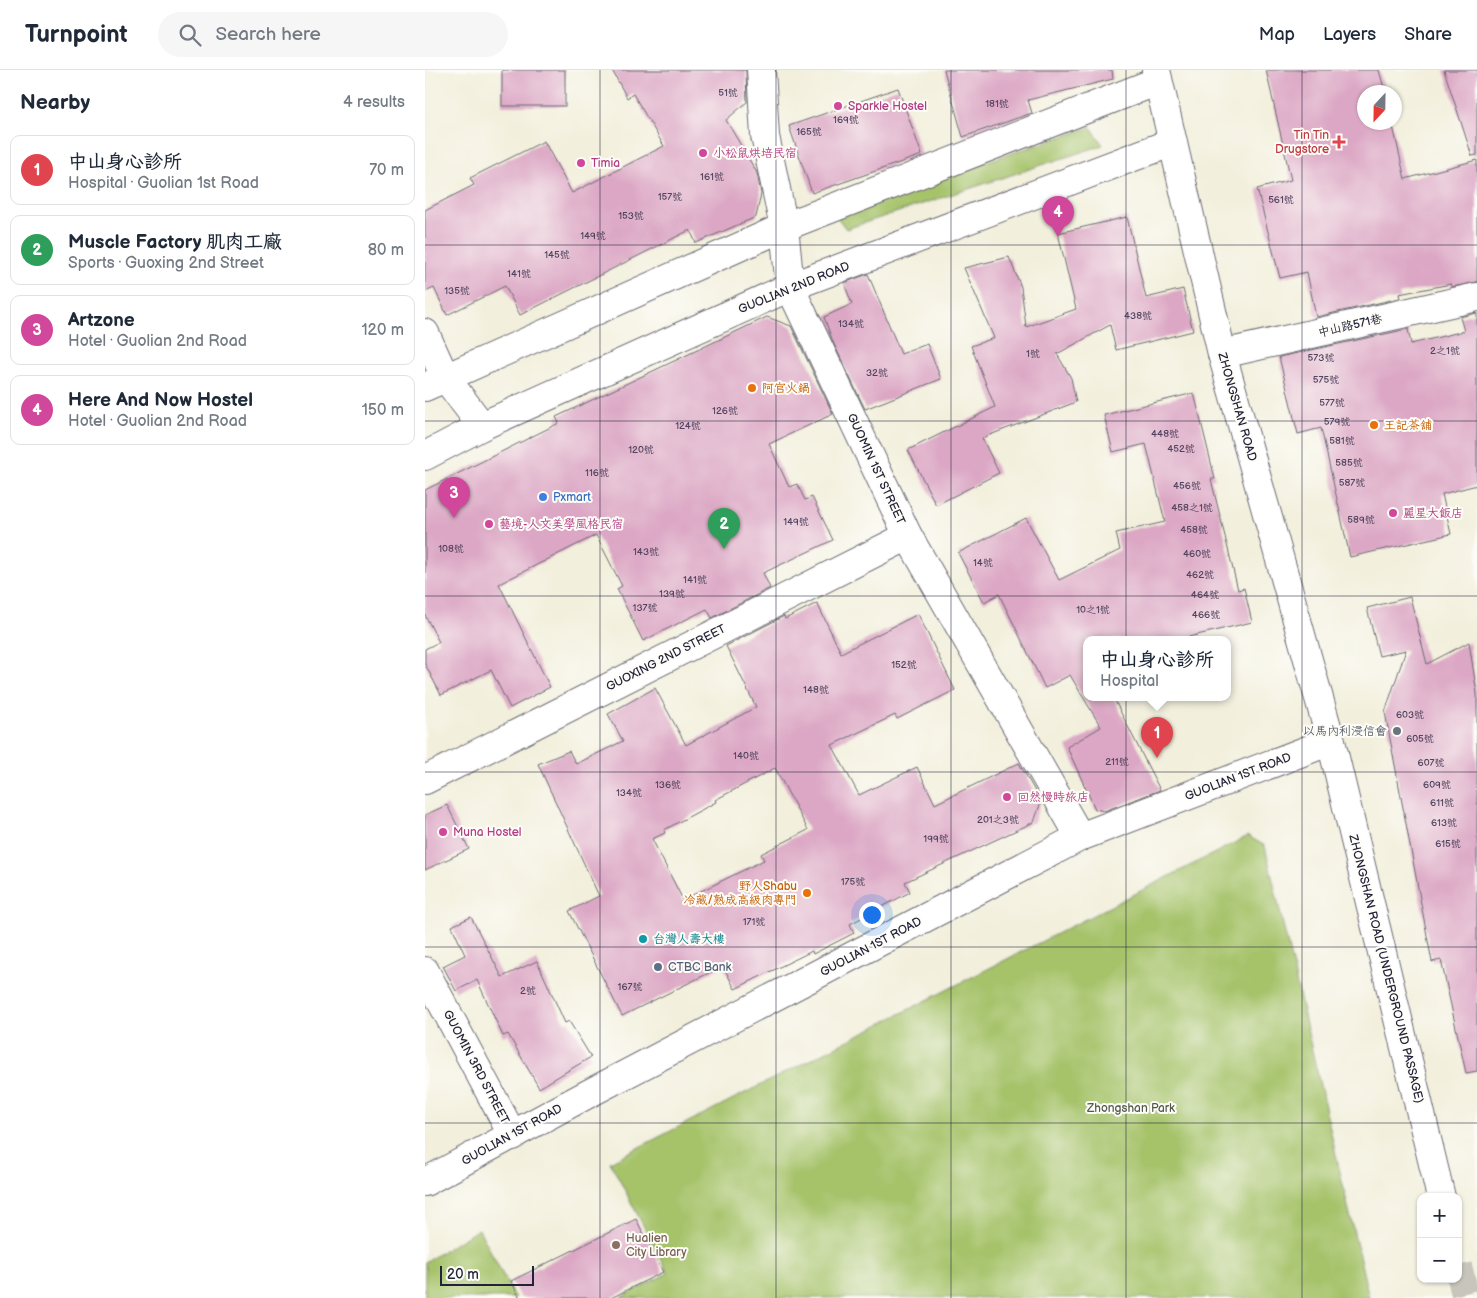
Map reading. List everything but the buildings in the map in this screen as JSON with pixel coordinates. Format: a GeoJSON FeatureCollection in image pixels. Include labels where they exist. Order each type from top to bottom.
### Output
{"type":"FeatureCollection","features":[{"type":"Feature","properties":{"kind":"street","name":"GUOMIN 1ST STREET"},"geometry":{"type":"LineString","coordinates":[[761,70],[765,136],[784,227],[790,287],[908,536],[1080,837]]}},
{"type":"Feature","properties":{"kind":"street"},"geometry":{"type":"LineString","coordinates":[[435,382],[784,227],[1157,76]]}},
{"type":"Feature","properties":{"kind":"street","name":"ZHONGSHAN ROAD"},"geometry":{"type":"LineString","coordinates":[[1157,76],[1222,354],[1331,741]]}},
{"type":"Feature","properties":{"kind":"street","name":"GUOLIAN 2ND ROAD"},"geometry":{"type":"LineString","coordinates":[[425,456],[482,426],[790,287],[1173,142]]}},
{"type":"Feature","properties":{"kind":"street","name":"中山路571巷"},"geometry":{"type":"LineString","coordinates":[[1222,354],[1477,297]]}},
{"type":"Feature","properties":{"kind":"street"},"geometry":{"type":"LineString","coordinates":[[425,332],[435,382],[482,426]]}},
{"type":"Feature","properties":{"kind":"street","name":"GUOXING 2ND STREET"},"geometry":{"type":"LineString","coordinates":[[425,780],[908,536]]}},
{"type":"Feature","properties":{"kind":"street","name":"GUOLIAN 1ST ROAD"},"geometry":{"type":"LineString","coordinates":[[425,1182],[586,1095],[1080,837],[1331,741]]}},
{"type":"Feature","properties":{"kind":"street","name":"ZHONGSHAN ROAD (UNDERGROUND PASSAGE)"},"geometry":{"type":"LineString","coordinates":[[1331,741],[1440,1193]]}},
{"type":"Feature","properties":{"kind":"street","name":"GUOMIN 3RD STREET"},"geometry":{"type":"LineString","coordinates":[[425,971],[513,1136]]}},
{"type":"Feature","properties":{"kind":"green space"},"geometry":{"type":"Polygon","coordinates":[[[1091,127],[1103,145],[846,229],[833,212],[1091,127]]]}},
{"type":"Feature","properties":{"kind":"green space","name":"Zhongshan Park"},"geometry":{"type":"Polygon","coordinates":[[[1248,836],[1265,846],[1369,1298],[620,1298],[668,1273],[610,1162],[1248,836]]]}},
{"type":"Feature","properties":{"kind":"green space"},"geometry":{"type":"Polygon","coordinates":[[[479,1229],[515,1298],[425,1298],[425,1262],[479,1229]]]}},
{"type":"Feature","properties":{"kind":"tunnel"},"geometry":{"type":"LineString","coordinates":[[1462,1282],[1466,1298]]}},
{"type":"Feature","properties":{"kind":"place","name":"Sparkle Hostel"},"geometry":{"type":"Point","coordinates":[838,106]}},
{"type":"Feature","properties":{"kind":"place","name":"Tin Tin Drugstore"},"geometry":{"type":"Point","coordinates":[1339,142]}},
{"type":"Feature","properties":{"kind":"place","name":"小松鼠烘培民宿"},"geometry":{"type":"Point","coordinates":[703,153]}},
{"type":"Feature","properties":{"kind":"place","name":"Timia"},"geometry":{"type":"Point","coordinates":[581,163]}},
{"type":"Feature","properties":{"kind":"place","name":"Here And Now Hostel"},"geometry":{"type":"Point","coordinates":[1058,237]}},
{"type":"Feature","properties":{"kind":"place","name":"阿官火鍋"},"geometry":{"type":"Point","coordinates":[752,388]}},
{"type":"Feature","properties":{"kind":"place","name":"王記茶舖"},"geometry":{"type":"Point","coordinates":[1374,425]}},
{"type":"Feature","properties":{"kind":"place","name":"Pxmart"},"geometry":{"type":"Point","coordinates":[543,497]}},
{"type":"Feature","properties":{"kind":"place","name":"麗星大飯店"},"geometry":{"type":"Point","coordinates":[1393,513]}},
{"type":"Feature","properties":{"kind":"place","name":"Artzone"},"geometry":{"type":"Point","coordinates":[454,518]}},
{"type":"Feature","properties":{"kind":"place","name":"藝境-人文美學風格民宿"},"geometry":{"type":"Point","coordinates":[489,524]}},
{"type":"Feature","properties":{"kind":"place","name":"Muscle Factory 肌肉工廠"},"geometry":{"type":"Point","coordinates":[724,549]}},
{"type":"Feature","properties":{"kind":"place","name":"以馬內利浸信會"},"geometry":{"type":"Point","coordinates":[1397,731]}},
{"type":"Feature","properties":{"kind":"place","name":"中山身心診所"},"geometry":{"type":"Point","coordinates":[1157,758]}},
{"type":"Feature","properties":{"kind":"place","name":"回然慢時旅店"},"geometry":{"type":"Point","coordinates":[1007,797]}},
{"type":"Feature","properties":{"kind":"place","name":"Muna Hostel"},"geometry":{"type":"Point","coordinates":[443,832]}},
{"type":"Feature","properties":{"kind":"place","name":"野人Shabu 冷藏/熟成高級肉專門"},"geometry":{"type":"Point","coordinates":[807,893]}},
{"type":"Feature","properties":{"kind":"place","name":"台灣人壽大樓"},"geometry":{"type":"Point","coordinates":[643,939]}},
{"type":"Feature","properties":{"kind":"place","name":"CTBC Bank"},"geometry":{"type":"Point","coordinates":[658,967]}},
{"type":"Feature","properties":{"kind":"place","name":"Hualien City Library"},"geometry":{"type":"Point","coordinates":[616,1245]}}]}
